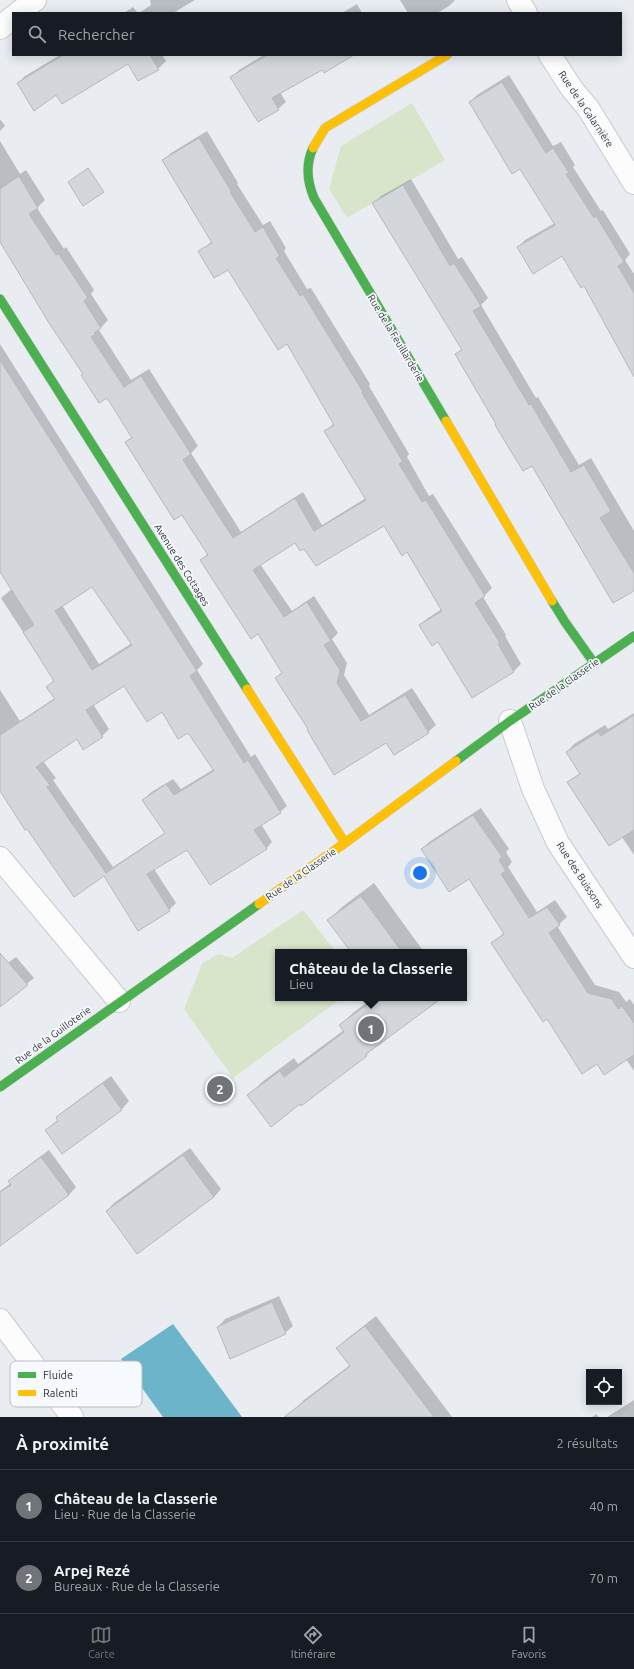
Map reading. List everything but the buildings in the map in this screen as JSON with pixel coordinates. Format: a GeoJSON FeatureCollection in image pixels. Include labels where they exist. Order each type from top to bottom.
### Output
{"type":"FeatureCollection","features":[{"type":"Feature","properties":{"kind":"street"},"geometry":{"type":"LineString","coordinates":[[19,12],[35,0]]}},
{"type":"Feature","properties":{"kind":"street"},"geometry":{"type":"LineString","coordinates":[[0,28],[12,18]]}},
{"type":"Feature","properties":{"kind":"street","name":"Rue de la Feuillarderie"},"geometry":{"type":"LineString","coordinates":[[445,56],[325,128],[313,144],[308,159],[307,182],[314,198],[561,615],[594,662]]}},
{"type":"Feature","properties":{"kind":"street","name":"Rue de la Galarnière"},"geometry":{"type":"LineString","coordinates":[[551,56],[572,89],[588,108],[634,183]]}},
{"type":"Feature","properties":{"kind":"street","name":"Avenue des Cottages"},"geometry":{"type":"LineString","coordinates":[[0,299],[344,844]]}},
{"type":"Feature","properties":{"kind":"street","name":"Rue de la Classerie"},"geometry":{"type":"LineString","coordinates":[[119,1001],[344,844],[510,721],[634,636]]}},
{"type":"Feature","properties":{"kind":"street","name":"Rue des Buissons"},"geometry":{"type":"LineString","coordinates":[[510,721],[534,789],[558,844],[634,957]]}},
{"type":"Feature","properties":{"kind":"street"},"geometry":{"type":"LineString","coordinates":[[0,858],[119,1001]]}},
{"type":"Feature","properties":{"kind":"street","name":"Rue de la Guilloterie"},"geometry":{"type":"LineString","coordinates":[[0,1088],[119,1001]]}},
{"type":"Feature","properties":{"kind":"street"},"geometry":{"type":"LineString","coordinates":[[0,1320],[30,1361]]}},
{"type":"Feature","properties":{"kind":"street"},"geometry":{"type":"LineString","coordinates":[[65,1407],[72,1417]]}},
{"type":"Feature","properties":{"kind":"green space"},"geometry":{"type":"Polygon","coordinates":[[[412,103],[445,160],[347,218],[329,189],[341,146],[412,103]]]}},
{"type":"Feature","properties":{"kind":"green space"},"geometry":{"type":"Polygon","coordinates":[[[303,910],[334,949],[275,949],[275,1001],[338,1001],[233,1078],[184,1009],[202,964],[218,954],[232,958],[303,910]]]}},
{"type":"Feature","properties":{"kind":"water"},"geometry":{"type":"Polygon","coordinates":[[[173,1324],[242,1417],[163,1417],[142,1388],[142,1361],[122,1361],[121,1359],[173,1324]]]}},
{"type":"Feature","properties":{"kind":"traffic: fast"},"geometry":{"type":"LineString","coordinates":[[313,148],[310,154],[308,179],[314,198],[446,421]]}},
{"type":"Feature","properties":{"kind":"traffic: fast"},"geometry":{"type":"LineString","coordinates":[[0,299],[247,689]]}},
{"type":"Feature","properties":{"kind":"traffic: fast"},"geometry":{"type":"LineString","coordinates":[[552,601],[594,663]]}},
{"type":"Feature","properties":{"kind":"traffic: fast"},"geometry":{"type":"LineString","coordinates":[[456,761],[510,721],[634,636]]}},
{"type":"Feature","properties":{"kind":"traffic: fast"},"geometry":{"type":"LineString","coordinates":[[0,1087],[259,904]]}},
{"type":"Feature","properties":{"kind":"traffic: slow"},"geometry":{"type":"LineString","coordinates":[[313,148],[325,128],[445,56]]}},
{"type":"Feature","properties":{"kind":"traffic: slow"},"geometry":{"type":"LineString","coordinates":[[446,421],[552,601]]}},
{"type":"Feature","properties":{"kind":"traffic: slow"},"geometry":{"type":"LineString","coordinates":[[247,689],[345,843]]}},
{"type":"Feature","properties":{"kind":"traffic: slow"},"geometry":{"type":"LineString","coordinates":[[259,904],[456,761]]}},
{"type":"Feature","properties":{"kind":"place","name":"Château de la Classerie"},"geometry":{"type":"Point","coordinates":[371,1029]}},
{"type":"Feature","properties":{"kind":"place","name":"Arpej Rezé"},"geometry":{"type":"Point","coordinates":[220,1089]}}]}
